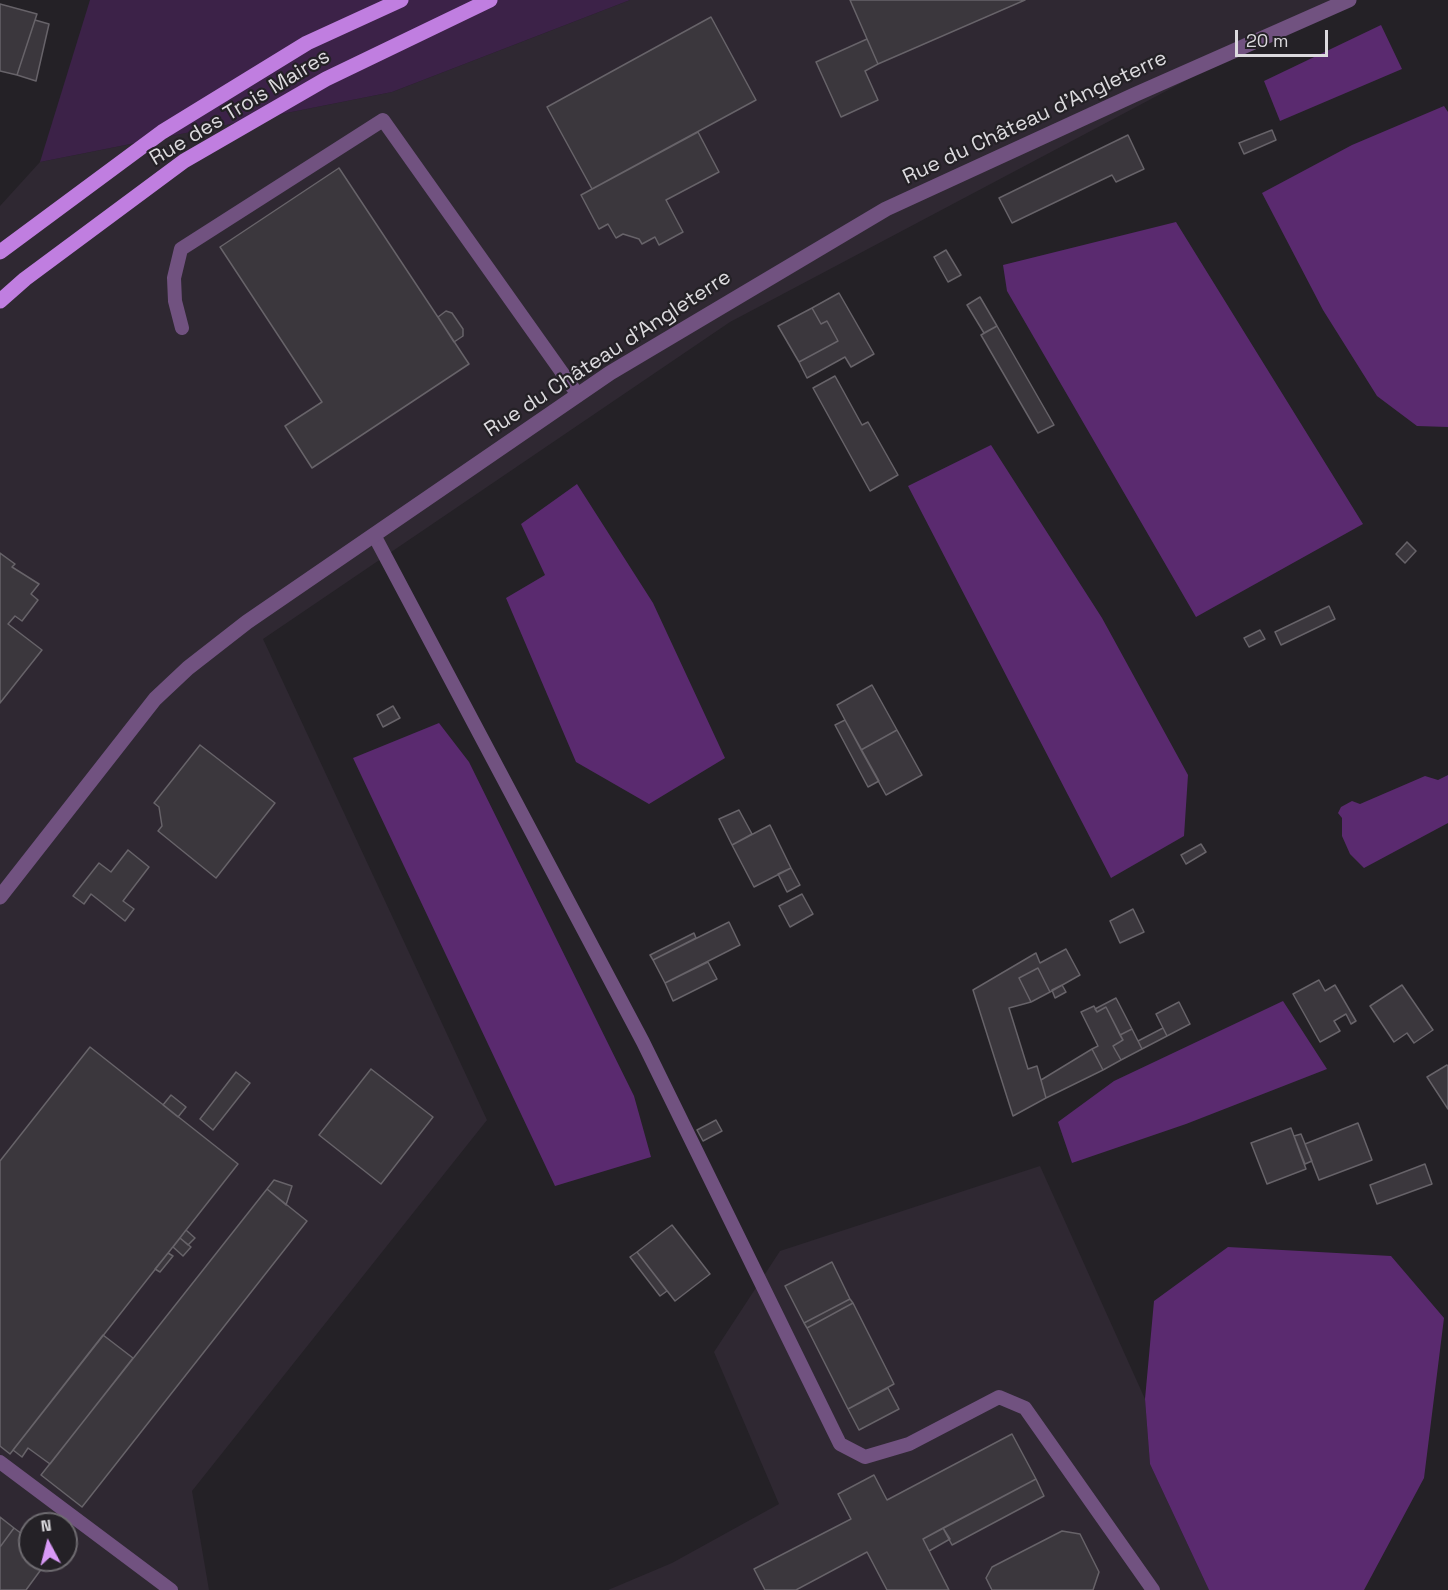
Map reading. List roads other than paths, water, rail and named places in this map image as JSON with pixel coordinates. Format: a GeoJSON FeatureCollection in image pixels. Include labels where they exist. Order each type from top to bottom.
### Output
{"type":"FeatureCollection","features":[{"type":"Feature","properties":{"kind":"main road","name":"Rue des Trois Maires"},"geometry":{"type":"LineString","coordinates":[[0,252],[162,132],[307,43],[401,0]]}},
{"type":"Feature","properties":{"kind":"main road","name":"Rue des Trois Maires"},"geometry":{"type":"LineString","coordinates":[[0,301],[25,279],[184,161],[326,79],[490,0]]}},
{"type":"Feature","properties":{"kind":"street","name":"Rue du Château d'Angleterre"},"geometry":{"type":"LineString","coordinates":[[0,897],[155,699],[188,668],[246,622],[578,395],[725,303],[886,210],[1134,95],[1349,0]]}},
{"type":"Feature","properties":{"kind":"lane"},"geometry":{"type":"LineString","coordinates":[[182,328],[175,300],[174,278],[182,249],[383,120],[578,395]]}},
{"type":"Feature","properties":{"kind":"lane"},"geometry":{"type":"LineString","coordinates":[[374,535],[643,1042],[840,1444],[865,1457],[909,1444],[999,1397],[1025,1408],[1153,1590]]}},
{"type":"Feature","properties":{"kind":"lane"},"geometry":{"type":"LineString","coordinates":[[0,1462],[171,1590]]}}]}
